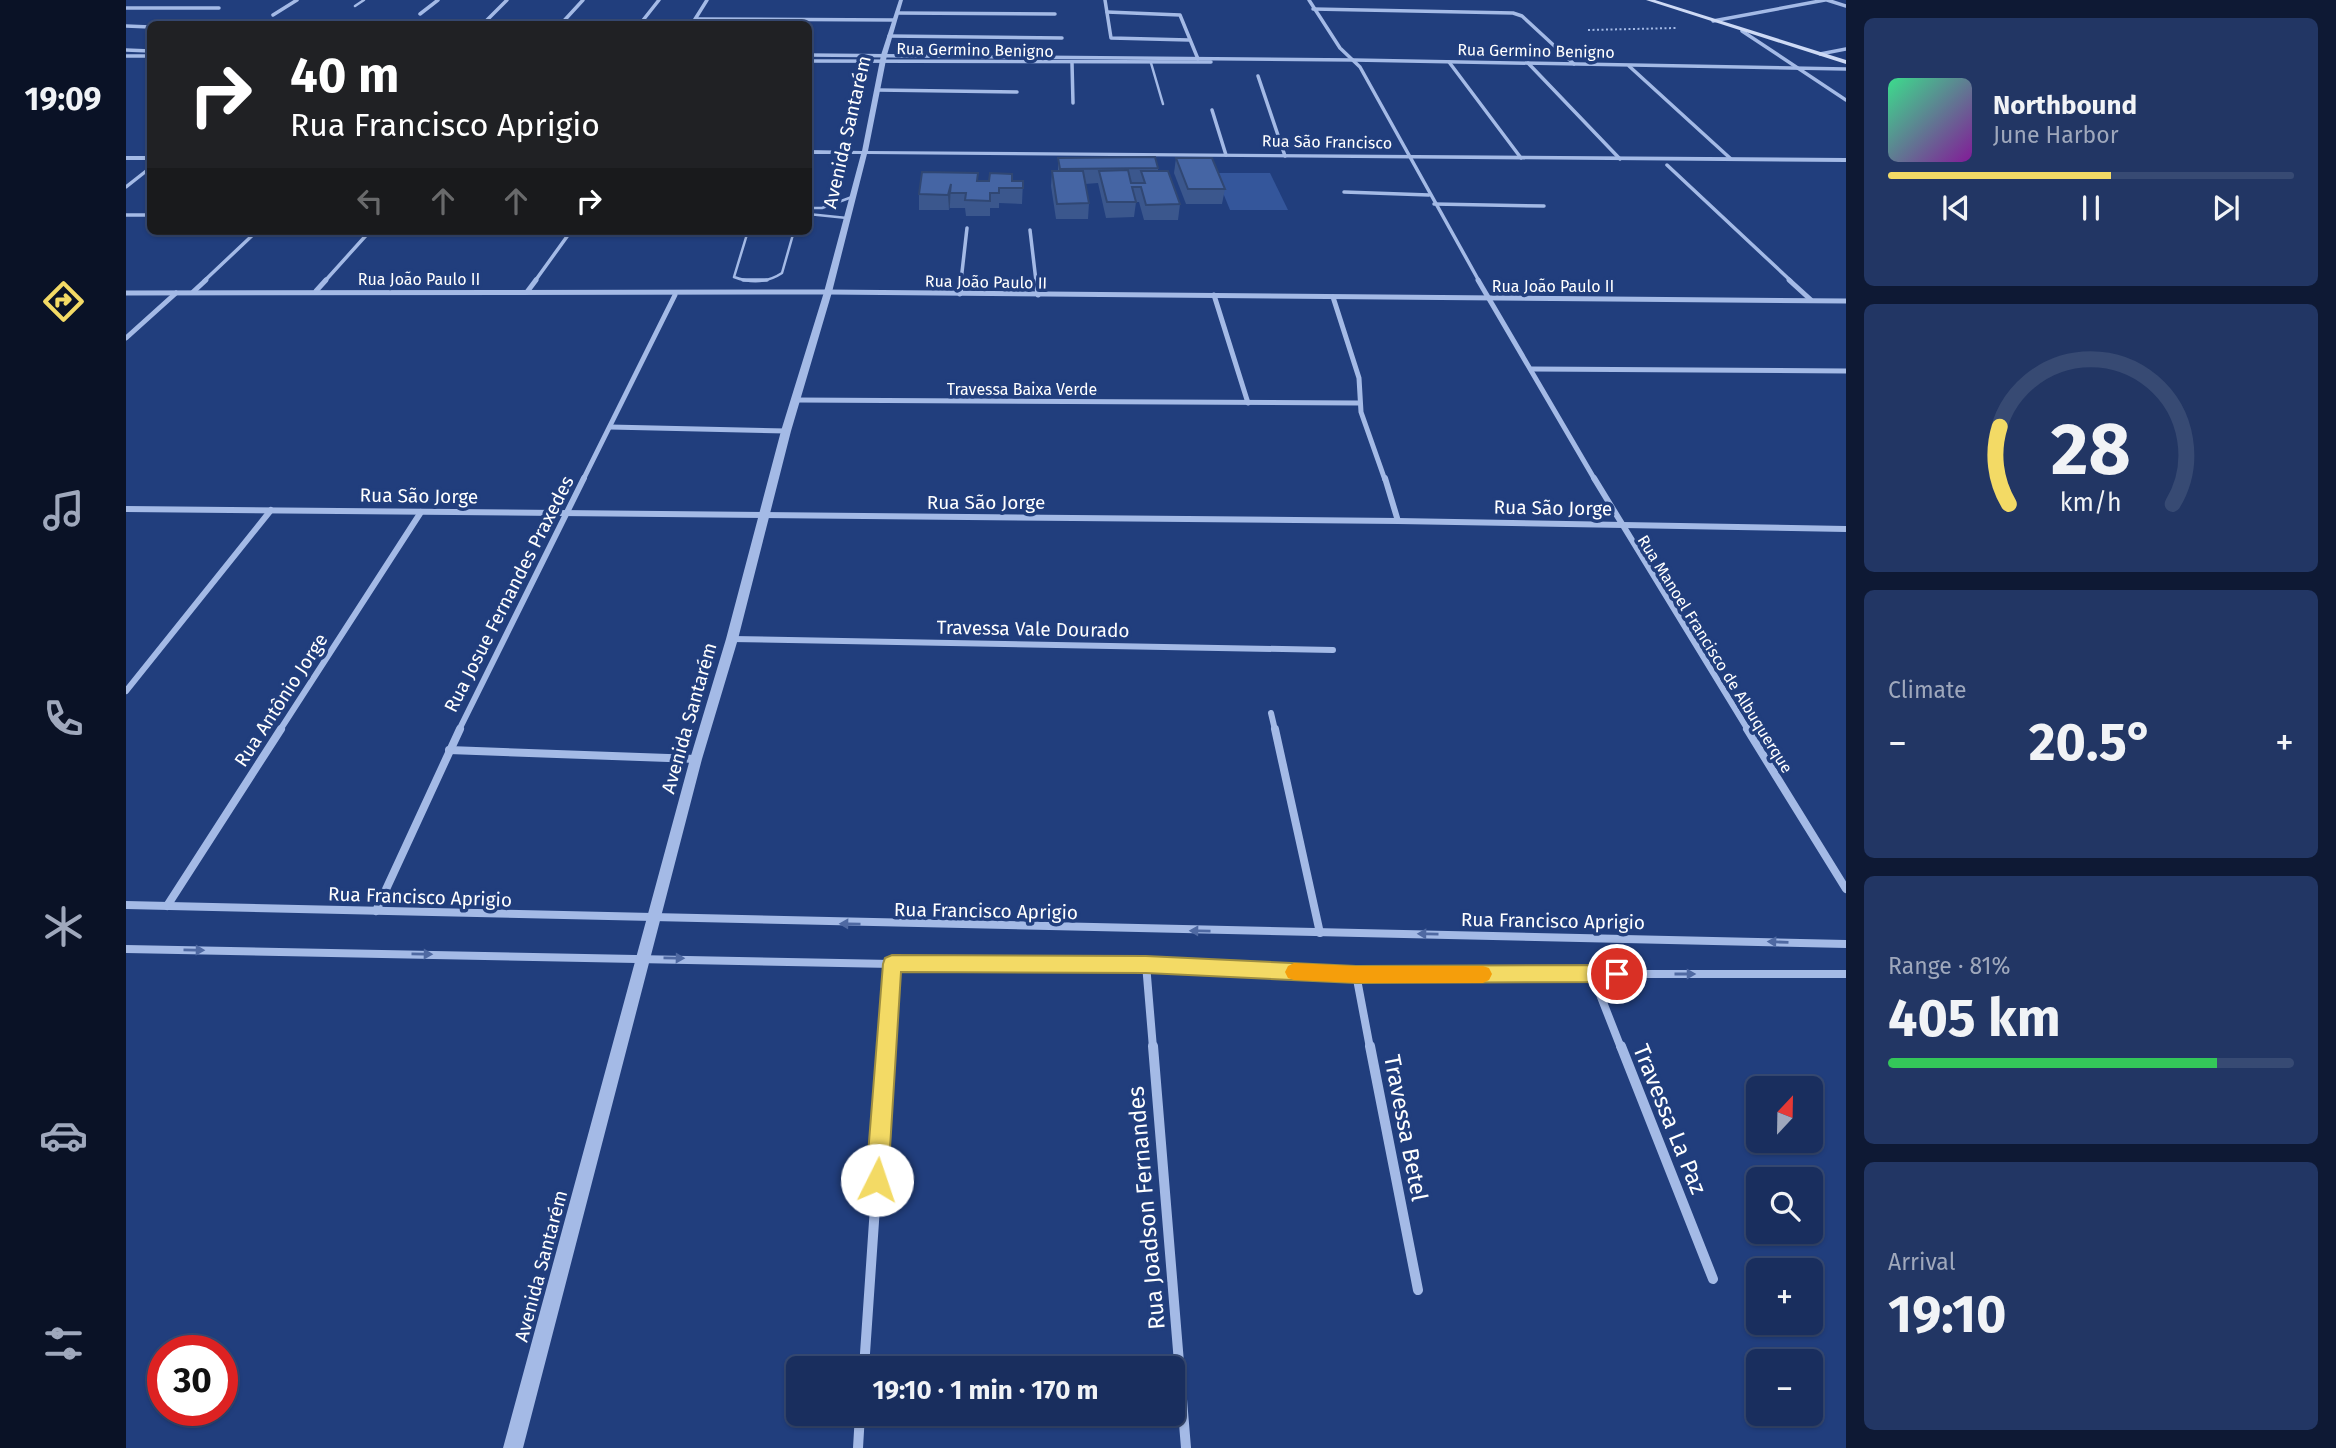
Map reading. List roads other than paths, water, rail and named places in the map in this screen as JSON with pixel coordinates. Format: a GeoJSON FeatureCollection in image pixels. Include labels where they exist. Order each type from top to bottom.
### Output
{"type":"FeatureCollection","features":[{"type":"Feature","properties":{"kind":"main road"},"geometry":{"type":"LineString","coordinates":[[1651,1],[1846,62]]}},
{"type":"Feature","properties":{"kind":"street"},"geometry":{"type":"LineString","coordinates":[[272,15],[297,0]]}},
{"type":"Feature","properties":{"kind":"street"},"geometry":{"type":"LineString","coordinates":[[420,14],[438,0]]}},
{"type":"Feature","properties":{"kind":"street"},"geometry":{"type":"LineString","coordinates":[[486,21],[507,0]]}},
{"type":"Feature","properties":{"kind":"street"},"geometry":{"type":"LineString","coordinates":[[564,21],[583,0]]}},
{"type":"Feature","properties":{"kind":"street"},"geometry":{"type":"LineString","coordinates":[[642,21],[659,0]]}},
{"type":"Feature","properties":{"kind":"street"},"geometry":{"type":"LineString","coordinates":[[696,19],[707,0]]}},
{"type":"Feature","properties":{"kind":"street"},"geometry":{"type":"LineString","coordinates":[[1105,0],[1111,38],[1189,40]]}},
{"type":"Feature","properties":{"kind":"street","name":"Rua Manoel Francisco de Albuquerque"},"geometry":{"type":"LineString","coordinates":[[1309,0],[1340,48],[1360,67],[1434,204],[1621,525],[1846,889]]}},
{"type":"Feature","properties":{"kind":"street"},"geometry":{"type":"LineString","coordinates":[[1651,1],[1662,0]]}},
{"type":"Feature","properties":{"kind":"street"},"geometry":{"type":"LineString","coordinates":[[1713,22],[1826,0],[1846,6]]}},
{"type":"Feature","properties":{"kind":"street"},"geometry":{"type":"LineString","coordinates":[[126,8],[219,8]]}},
{"type":"Feature","properties":{"kind":"street"},"geometry":{"type":"LineString","coordinates":[[1313,9],[1513,13],[1522,16],[1574,64]]}},
{"type":"Feature","properties":{"kind":"street"},"geometry":{"type":"LineString","coordinates":[[696,19],[897,11],[1055,14]]}},
{"type":"Feature","properties":{"kind":"street","name":"Avenida Santarém"},"geometry":{"type":"LineString","coordinates":[[513,1448],[642,957],[732,639],[786,431],[828,292],[864,156],[889,36],[897,11]]}},
{"type":"Feature","properties":{"kind":"street"},"geometry":{"type":"LineString","coordinates":[[1107,12],[1178,14],[1182,17],[1200,64]]}},
{"type":"Feature","properties":{"kind":"street"},"geometry":{"type":"LineString","coordinates":[[126,26],[147,27]]}},
{"type":"Feature","properties":{"kind":"street"},"geometry":{"type":"LineString","coordinates":[[1742,30],[1846,100]]}},
{"type":"Feature","properties":{"kind":"street"},"geometry":{"type":"LineString","coordinates":[[889,36],[1062,37]]}},
{"type":"Feature","properties":{"kind":"street"},"geometry":{"type":"LineString","coordinates":[[1820,54],[1846,49]]}},
{"type":"Feature","properties":{"kind":"street"},"geometry":{"type":"LineString","coordinates":[[126,50],[147,51]]}},
{"type":"Feature","properties":{"kind":"street","name":"Rua Germino Benigno"},"geometry":{"type":"LineString","coordinates":[[812,55],[1072,63],[1200,64],[1226,60]]}},
{"type":"Feature","properties":{"kind":"street"},"geometry":{"type":"LineString","coordinates":[[126,56],[147,56]]}},
{"type":"Feature","properties":{"kind":"street","name":"Rua Germino Benigno"},"geometry":{"type":"LineString","coordinates":[[812,61],[884,58],[1198,58],[1846,69]]}},
{"type":"Feature","properties":{"kind":"street"},"geometry":{"type":"LineString","coordinates":[[1449,62],[1521,158]]}},
{"type":"Feature","properties":{"kind":"street"},"geometry":{"type":"LineString","coordinates":[[1072,63],[1073,103]]}},
{"type":"Feature","properties":{"kind":"street"},"geometry":{"type":"LineString","coordinates":[[1528,63],[1620,159]]}},
{"type":"Feature","properties":{"kind":"street"},"geometry":{"type":"LineString","coordinates":[[1629,65],[1731,159]]}},
{"type":"Feature","properties":{"kind":"street"},"geometry":{"type":"LineString","coordinates":[[1258,76],[1285,156]]}},
{"type":"Feature","properties":{"kind":"street"},"geometry":{"type":"LineString","coordinates":[[878,90],[1017,92]]}},
{"type":"Feature","properties":{"kind":"street"},"geometry":{"type":"LineString","coordinates":[[1212,110],[1226,155]]}},
{"type":"Feature","properties":{"kind":"street"},"geometry":{"type":"LineString","coordinates":[[126,150],[147,150]]}},
{"type":"Feature","properties":{"kind":"street","name":"Rua São Francisco"},"geometry":{"type":"LineString","coordinates":[[812,152],[864,156],[1846,160]]}},
{"type":"Feature","properties":{"kind":"street","name":"Rua São Francisco"},"geometry":{"type":"LineString","coordinates":[[812,159],[864,156],[1226,155],[1667,165],[1846,166]]}},
{"type":"Feature","properties":{"kind":"street"},"geometry":{"type":"LineString","coordinates":[[126,158],[147,158]]}},
{"type":"Feature","properties":{"kind":"street"},"geometry":{"type":"LineString","coordinates":[[1667,165],[1811,300]]}},
{"type":"Feature","properties":{"kind":"street"},"geometry":{"type":"LineString","coordinates":[[126,187],[147,170]]}},
{"type":"Feature","properties":{"kind":"street"},"geometry":{"type":"LineString","coordinates":[[1344,192],[1429,195]]}},
{"type":"Feature","properties":{"kind":"street"},"geometry":{"type":"LineString","coordinates":[[1434,204],[1544,206]]}},
{"type":"Feature","properties":{"kind":"street"},"geometry":{"type":"LineString","coordinates":[[126,215],[147,215]]}},
{"type":"Feature","properties":{"kind":"street"},"geometry":{"type":"LineString","coordinates":[[960,294],[967,228]]}},
{"type":"Feature","properties":{"kind":"street"},"geometry":{"type":"LineString","coordinates":[[1030,230],[1038,295]]}},
{"type":"Feature","properties":{"kind":"street"},"geometry":{"type":"LineString","coordinates":[[193,292],[253,235]]}},
{"type":"Feature","properties":{"kind":"street"},"geometry":{"type":"LineString","coordinates":[[316,291],[366,235]]}},
{"type":"Feature","properties":{"kind":"street"},"geometry":{"type":"LineString","coordinates":[[527,292],[567,235]]}},
{"type":"Feature","properties":{"kind":"street","name":"Rua João Paulo II"},"geometry":{"type":"LineString","coordinates":[[126,293],[316,291],[676,295],[828,292],[1846,301]]}},
{"type":"Feature","properties":{"kind":"street"},"geometry":{"type":"LineString","coordinates":[[126,338],[176,292]]}},
{"type":"Feature","properties":{"kind":"street","name":"Rua Josue Fernandes Praxedes"},"geometry":{"type":"LineString","coordinates":[[376,911],[449,750],[676,295]]}},
{"type":"Feature","properties":{"kind":"street"},"geometry":{"type":"LineString","coordinates":[[1214,295],[1248,403]]}},
{"type":"Feature","properties":{"kind":"street"},"geometry":{"type":"LineString","coordinates":[[1333,297],[1359,379],[1358,403],[1398,521]]}},
{"type":"Feature","properties":{"kind":"street"},"geometry":{"type":"LineString","coordinates":[[1532,369],[1846,372]]}},
{"type":"Feature","properties":{"kind":"street","name":"Travessa Baixa Verde"},"geometry":{"type":"LineString","coordinates":[[797,400],[1358,403]]}},
{"type":"Feature","properties":{"kind":"street"},"geometry":{"type":"LineString","coordinates":[[610,428],[786,431]]}},
{"type":"Feature","properties":{"kind":"street","name":"Rua São Jorge"},"geometry":{"type":"LineString","coordinates":[[126,509],[1398,521],[1846,529]]}},
{"type":"Feature","properties":{"kind":"street"},"geometry":{"type":"LineString","coordinates":[[126,691],[271,510]]}},
{"type":"Feature","properties":{"kind":"street","name":"Rua Antônio Jorge"},"geometry":{"type":"LineString","coordinates":[[167,906],[421,512]]}},
{"type":"Feature","properties":{"kind":"street","name":"Travessa Vale Dourado"},"geometry":{"type":"LineString","coordinates":[[732,639],[1333,650]]}},
{"type":"Feature","properties":{"kind":"street"},"geometry":{"type":"LineString","coordinates":[[1271,713],[1320,933]]}},
{"type":"Feature","properties":{"kind":"street"},"geometry":{"type":"LineString","coordinates":[[449,750],[696,759]]}},
{"type":"Feature","properties":{"kind":"street","name":"Rua Francisco Aprigio"},"geometry":{"type":"LineString","coordinates":[[126,905],[1846,944]]}},
{"type":"Feature","properties":{"kind":"street"},"geometry":{"type":"LineString","coordinates":[[126,949],[642,957],[892,964],[1146,964],[1356,975],[1846,974]]}},
{"type":"Feature","properties":{"kind":"street"},"geometry":{"type":"LineString","coordinates":[[865,1356],[892,964]]}},
{"type":"Feature","properties":{"kind":"street","name":"Rua Joadson Fernandes"},"geometry":{"type":"LineString","coordinates":[[1146,964],[1186,1448]]}},
{"type":"Feature","properties":{"kind":"street","name":"Travessa La Paz"},"geometry":{"type":"LineString","coordinates":[[1592,974],[1713,1279]]}},
{"type":"Feature","properties":{"kind":"street","name":"Travessa Betel"},"geometry":{"type":"LineString","coordinates":[[1356,975],[1418,1290]]}},
{"type":"Feature","properties":{"kind":"street"},"geometry":{"type":"LineString","coordinates":[[858,1448],[859,1426]]}},
{"type":"Feature","properties":{"kind":"lane"},"geometry":{"type":"LineString","coordinates":[[355,6],[363,0]]}},
{"type":"Feature","properties":{"kind":"lane"},"geometry":{"type":"LineString","coordinates":[[1152,63],[1163,104]]}},
{"type":"Feature","properties":{"kind":"lane"},"geometry":{"type":"LineString","coordinates":[[812,208],[822,208],[852,197]]}},
{"type":"Feature","properties":{"kind":"lane"},"geometry":{"type":"LineString","coordinates":[[812,214],[847,218]]}},
{"type":"Feature","properties":{"kind":"lane"},"geometry":{"type":"LineString","coordinates":[[747,235],[734,273],[734,277],[740,280],[771,280],[782,273],[793,235]]}}]}
